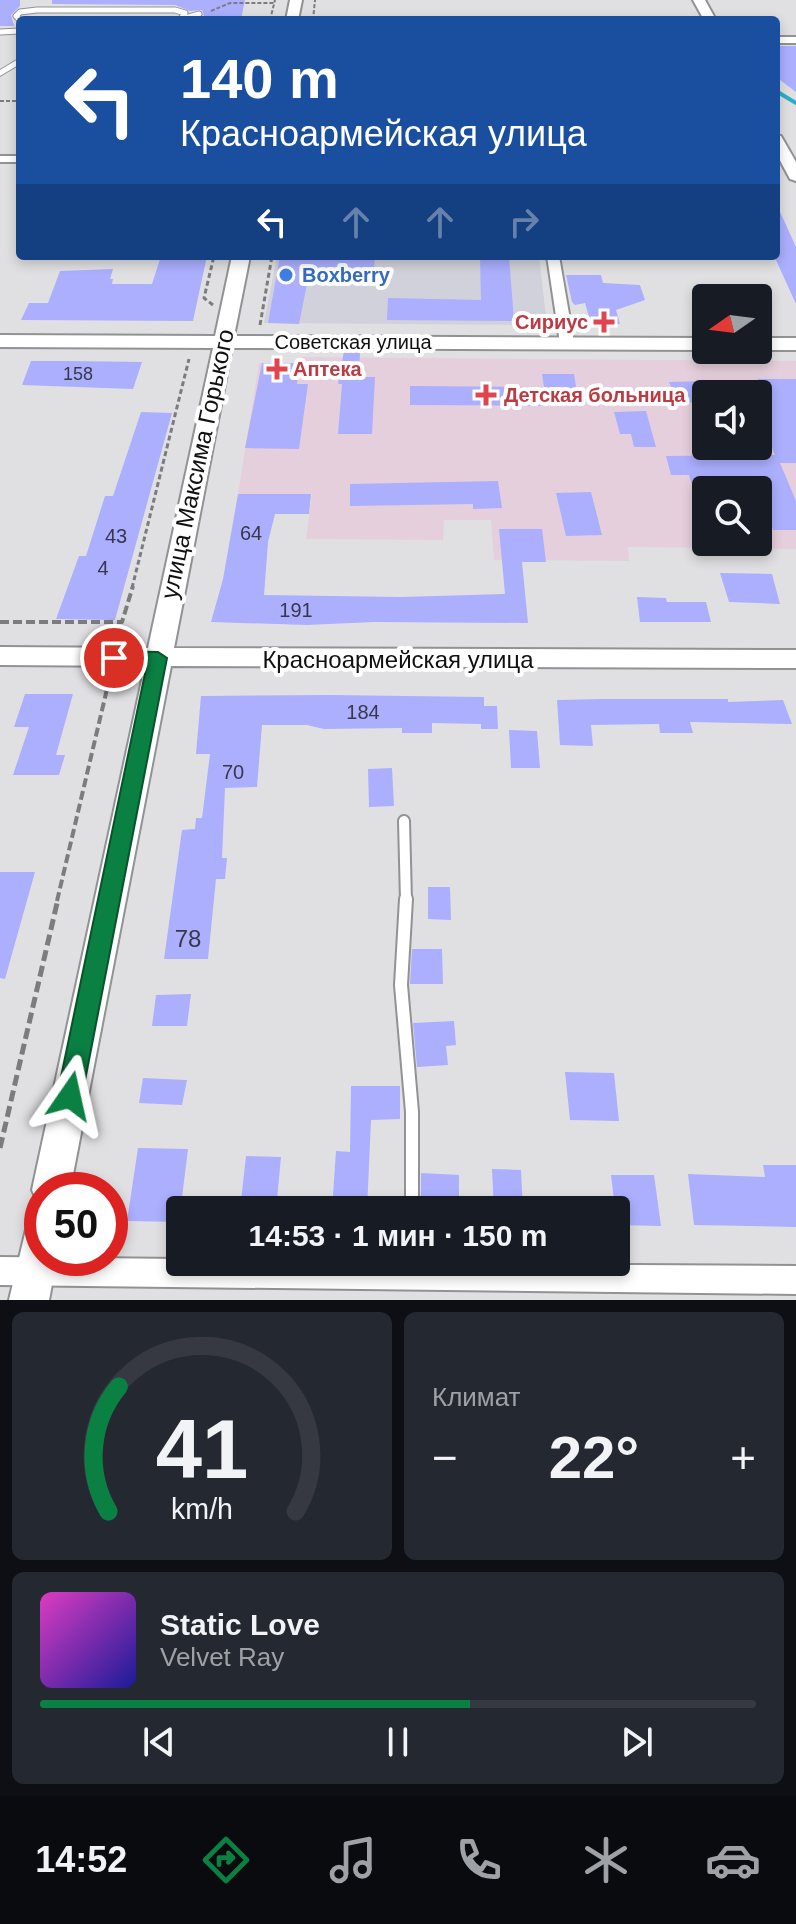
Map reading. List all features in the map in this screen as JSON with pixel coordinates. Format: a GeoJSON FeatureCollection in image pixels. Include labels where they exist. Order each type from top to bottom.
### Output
{"type":"FeatureCollection","features":[{"type":"Feature","properties":{"kind":"main road"},"geometry":{"type":"LineString","coordinates":[[787,160],[796,176]]}},
{"type":"Feature","properties":{"kind":"main road","name":"улица Максима Горького"},"geometry":{"type":"LineString","coordinates":[[55,1172],[240,260]]}},
{"type":"Feature","properties":{"kind":"main road","name":"Советская улица"},"geometry":{"type":"LineString","coordinates":[[0,341],[692,344]]}},
{"type":"Feature","properties":{"kind":"main road"},"geometry":{"type":"LineString","coordinates":[[772,344],[796,344]]}},
{"type":"Feature","properties":{"kind":"main road","name":"Красноармейская улица"},"geometry":{"type":"LineString","coordinates":[[0,656],[796,660]]}},
{"type":"Feature","properties":{"kind":"street"},"geometry":{"type":"LineString","coordinates":[[554,260],[567,343]]}},
{"type":"Feature","properties":{"kind":"street"},"geometry":{"type":"LineString","coordinates":[[128,1269],[166,1269]]}},
{"type":"Feature","properties":{"kind":"street"},"geometry":{"type":"LineString","coordinates":[[630,1275],[796,1280]]}},
{"type":"Feature","properties":{"kind":"lane"},"geometry":{"type":"LineString","coordinates":[[16,16],[20,12],[37,10],[175,10],[185,13],[184,16]]}},
{"type":"Feature","properties":{"kind":"lane"},"geometry":{"type":"LineString","coordinates":[[192,16],[199,14]]}},
{"type":"Feature","properties":{"kind":"lane"},"geometry":{"type":"LineString","coordinates":[[404,821],[406,911],[401,985],[412,1112],[412,1196]]}},
{"type":"Feature","properties":{"kind":"path"},"geometry":{"type":"LineString","coordinates":[[199,14],[230,3],[275,2]]}},
{"type":"Feature","properties":{"kind":"path"},"geometry":{"type":"LineString","coordinates":[[210,316],[213,305],[204,298],[213,260]]}},
{"type":"Feature","properties":{"kind":"path"},"geometry":{"type":"LineString","coordinates":[[261,342],[263,328],[258,324],[271,260]]}},
{"type":"Feature","properties":{"kind":"path"},"geometry":{"type":"LineString","coordinates":[[0,622],[122,622],[143,551],[189,359]]}},
{"type":"Feature","properties":{"kind":"path"},"geometry":{"type":"LineString","coordinates":[[0,1148],[107,689]]}},
{"type":"Feature","properties":{"kind":"shaded area"},"geometry":{"type":"Polygon","coordinates":[[[276,260],[539,260],[547,325],[264,323],[276,260]]]}},
{"type":"Feature","properties":{"kind":"shaded area"},"geometry":{"type":"Polygon","coordinates":[[[302,357],[692,360],[692,364],[796,361],[796,549],[772,549],[772,476],[692,476],[692,548],[628,547],[629,561],[494,560],[491,520],[444,520],[443,540],[306,539],[312,494],[238,494],[259,363],[299,363],[302,357]]]}},
{"type":"Feature","properties":{"kind":"building"},"geometry":{"type":"Polygon","coordinates":[[[0,0],[20,0],[20,6],[11,15],[14,26],[0,26],[0,0]]]}},
{"type":"Feature","properties":{"kind":"building"},"geometry":{"type":"Polygon","coordinates":[[[52,0],[245,0],[242,16],[204,16],[202,10],[190,11],[175,5],[52,4],[52,0]]]}},
{"type":"Feature","properties":{"kind":"building"},"geometry":{"type":"Polygon","coordinates":[[[780,46],[796,46],[796,92],[780,80],[780,46]]]}},
{"type":"Feature","properties":{"kind":"building"},"geometry":{"type":"Polygon","coordinates":[[[780,212],[796,247],[796,304],[776,260],[780,260],[780,212]]]}},
{"type":"Feature","properties":{"kind":"building"},"geometry":{"type":"Polygon","coordinates":[[[160,260],[206,260],[193,321],[21,320],[29,303],[48,303],[60,271],[113,269],[112,284],[152,284],[160,260]]]}},
{"type":"Feature","properties":{"kind":"building"},"geometry":{"type":"Polygon","coordinates":[[[279,260],[375,260],[373,285],[307,284],[299,324],[268,323],[279,260]]]}},
{"type":"Feature","properties":{"kind":"building"},"geometry":{"type":"Polygon","coordinates":[[[480,260],[509,260],[514,321],[387,320],[388,298],[481,300],[480,260]]]}},
{"type":"Feature","properties":{"kind":"building"},"geometry":{"type":"Polygon","coordinates":[[[566,275],[601,275],[603,283],[640,285],[645,300],[616,310],[620,324],[591,324],[585,303],[575,305],[572,302],[566,275]]]}},
{"type":"Feature","properties":{"kind":"building"},"geometry":{"type":"Polygon","coordinates":[[[344,351],[360,352],[359,377],[375,377],[372,434],[338,434],[342,384],[338,384],[344,351]]]}},
{"type":"Feature","properties":{"kind":"building"},"geometry":{"type":"Polygon","coordinates":[[[31,361],[142,362],[133,389],[22,385],[31,361]]]}},
{"type":"Feature","properties":{"kind":"building"},"geometry":{"type":"Polygon","coordinates":[[[262,363],[300,363],[297,384],[308,384],[299,449],[245,448],[262,363]]]}},
{"type":"Feature","properties":{"kind":"building"},"geometry":{"type":"Polygon","coordinates":[[[542,374],[574,374],[579,406],[410,405],[410,386],[544,387],[542,374]]]}},
{"type":"Feature","properties":{"kind":"building"},"geometry":{"type":"Polygon","coordinates":[[[796,379],[796,463],[780,463],[796,501],[796,530],[773,530],[772,476],[692,476],[692,485],[689,475],[671,475],[666,456],[692,456],[692,460],[772,460],[772,455],[775,455],[772,448],[772,380],[758,380],[796,379]]]}},
{"type":"Feature","properties":{"kind":"building"},"geometry":{"type":"Polygon","coordinates":[[[692,381],[692,402],[678,403],[669,382],[692,381]]]}},
{"type":"Feature","properties":{"kind":"building"},"geometry":{"type":"Polygon","coordinates":[[[646,411],[656,447],[634,447],[631,434],[620,434],[614,412],[646,411]]]}},
{"type":"Feature","properties":{"kind":"building"},"geometry":{"type":"Polygon","coordinates":[[[141,412],[172,413],[115,620],[56,619],[79,556],[86,556],[105,496],[113,496],[141,412]]]}},
{"type":"Feature","properties":{"kind":"building"},"geometry":{"type":"Polygon","coordinates":[[[498,481],[502,508],[473,509],[473,504],[350,506],[350,484],[498,481]]]}},
{"type":"Feature","properties":{"kind":"building"},"geometry":{"type":"Polygon","coordinates":[[[591,492],[602,535],[566,536],[556,493],[591,492]]]}},
{"type":"Feature","properties":{"kind":"building"},"geometry":{"type":"Polygon","coordinates":[[[238,494],[311,494],[309,514],[275,514],[268,542],[264,595],[401,597],[505,594],[499,529],[542,529],[546,562],[522,562],[528,623],[307,625],[211,622],[223,579],[238,494]]]}},
{"type":"Feature","properties":{"kind":"building"},"geometry":{"type":"Polygon","coordinates":[[[720,573],[772,574],[780,604],[729,602],[720,573]]]}},
{"type":"Feature","properties":{"kind":"building"},"geometry":{"type":"Polygon","coordinates":[[[637,597],[666,598],[667,602],[706,602],[711,622],[640,622],[637,597]]]}},
{"type":"Feature","properties":{"kind":"building"},"geometry":{"type":"Polygon","coordinates":[[[25,694],[73,694],[56,755],[65,755],[59,775],[13,775],[29,727],[14,727],[25,694]]]}},
{"type":"Feature","properties":{"kind":"building"},"geometry":{"type":"Polygon","coordinates":[[[201,696],[484,697],[484,706],[497,706],[498,729],[481,729],[481,724],[432,723],[432,733],[402,733],[402,728],[324,729],[307,725],[262,725],[257,787],[225,788],[222,858],[227,858],[225,879],[216,879],[208,959],[164,959],[182,830],[195,829],[196,818],[202,818],[210,754],[196,754],[201,696]]]}},
{"type":"Feature","properties":{"kind":"building"},"geometry":{"type":"Polygon","coordinates":[[[557,700],[783,700],[792,724],[690,722],[693,733],[660,733],[659,724],[591,725],[593,746],[560,745],[557,700]]]}},
{"type":"Feature","properties":{"kind":"building"},"geometry":{"type":"Polygon","coordinates":[[[509,730],[537,731],[540,768],[511,768],[509,730]]]}},
{"type":"Feature","properties":{"kind":"building"},"geometry":{"type":"Polygon","coordinates":[[[392,768],[394,806],[369,807],[368,769],[392,768]]]}},
{"type":"Feature","properties":{"kind":"building"},"geometry":{"type":"Polygon","coordinates":[[[0,872],[35,872],[5,979],[0,978],[0,872]]]}},
{"type":"Feature","properties":{"kind":"building"},"geometry":{"type":"Polygon","coordinates":[[[428,887],[450,887],[451,920],[428,919],[428,887]]]}},
{"type":"Feature","properties":{"kind":"building"},"geometry":{"type":"Polygon","coordinates":[[[412,949],[442,949],[443,984],[410,984],[412,949]]]}},
{"type":"Feature","properties":{"kind":"building"},"geometry":{"type":"Polygon","coordinates":[[[191,994],[187,1026],[152,1026],[156,995],[191,994]]]}},
{"type":"Feature","properties":{"kind":"building"},"geometry":{"type":"Polygon","coordinates":[[[454,1021],[456,1045],[446,1046],[448,1065],[417,1067],[413,1023],[454,1021]]]}},
{"type":"Feature","properties":{"kind":"building"},"geometry":{"type":"Polygon","coordinates":[[[565,1072],[614,1073],[619,1121],[570,1120],[565,1072]]]}},
{"type":"Feature","properties":{"kind":"building"},"geometry":{"type":"Polygon","coordinates":[[[143,1078],[187,1080],[182,1105],[139,1103],[143,1078]]]}},
{"type":"Feature","properties":{"kind":"building"},"geometry":{"type":"Polygon","coordinates":[[[351,1086],[400,1086],[400,1119],[371,1120],[368,1196],[333,1196],[336,1151],[350,1152],[351,1086]]]}},
{"type":"Feature","properties":{"kind":"building"},"geometry":{"type":"Polygon","coordinates":[[[138,1148],[188,1149],[182,1196],[166,1196],[166,1222],[128,1221],[138,1148]]]}},
{"type":"Feature","properties":{"kind":"building"},"geometry":{"type":"Polygon","coordinates":[[[246,1156],[281,1157],[277,1196],[242,1196],[246,1156]]]}},
{"type":"Feature","properties":{"kind":"building"},"geometry":{"type":"Polygon","coordinates":[[[763,1165],[796,1165],[796,1227],[694,1225],[688,1174],[765,1177],[763,1165]]]}},
{"type":"Feature","properties":{"kind":"building"},"geometry":{"type":"Polygon","coordinates":[[[492,1169],[521,1170],[522,1196],[493,1196],[492,1169]]]}},
{"type":"Feature","properties":{"kind":"building"},"geometry":{"type":"Polygon","coordinates":[[[421,1173],[459,1175],[459,1196],[421,1196],[421,1173]]]}},
{"type":"Feature","properties":{"kind":"building"},"geometry":{"type":"Polygon","coordinates":[[[611,1175],[654,1175],[661,1226],[630,1225],[630,1196],[614,1196],[611,1175]]]}},
{"type":"Feature","properties":{"kind":"waterway"},"geometry":{"type":"LineString","coordinates":[[780,93],[796,103]]}},
{"type":"Feature","properties":{"kind":"place","name":"Boxberry"},"geometry":{"type":"Point","coordinates":[286,275]}},
{"type":"Feature","properties":{"kind":"place","name":"Сириус"},"geometry":{"type":"Point","coordinates":[604,322]}},
{"type":"Feature","properties":{"kind":"place","name":"Аптека"},"geometry":{"type":"Point","coordinates":[277,369]}},
{"type":"Feature","properties":{"kind":"place","name":"Детская больница"},"geometry":{"type":"Point","coordinates":[486,395]}},
{"type":"Feature","properties":{"kind":"route"},"geometry":{"type":"LineString","coordinates":[[70,1096],[158,658],[114,658]]}}]}
